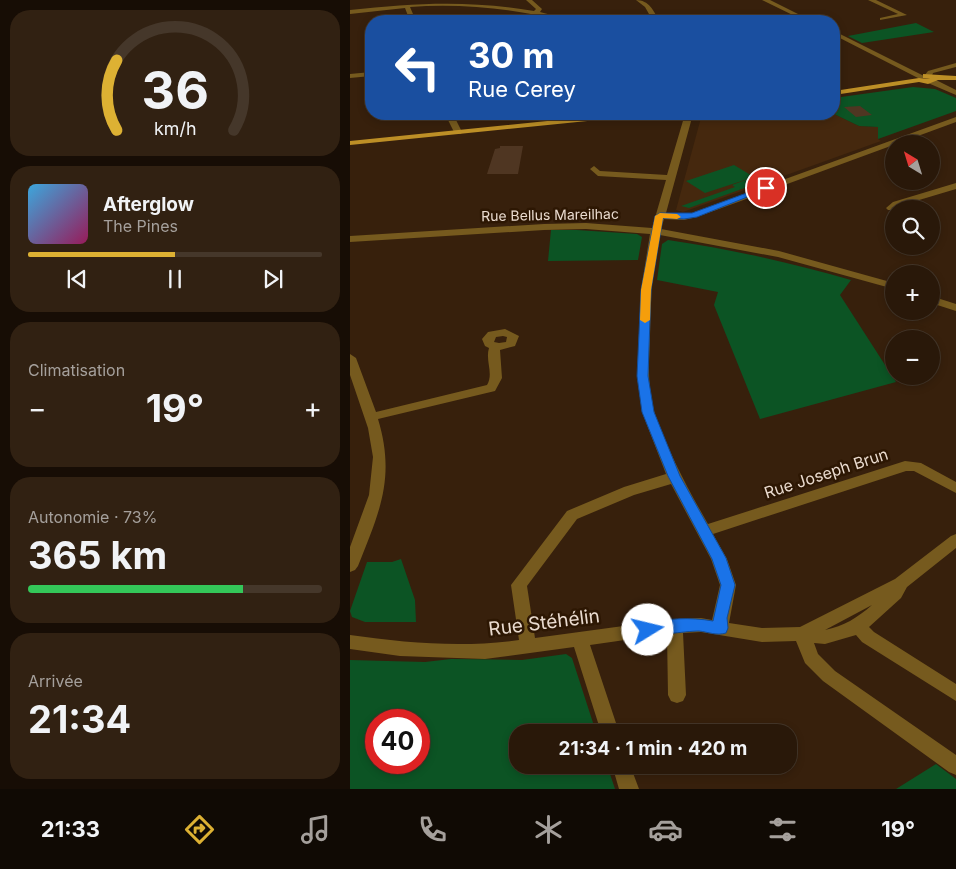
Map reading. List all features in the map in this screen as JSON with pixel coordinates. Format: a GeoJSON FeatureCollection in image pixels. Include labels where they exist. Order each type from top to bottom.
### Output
{"type":"FeatureCollection","features":[{"type":"Feature","properties":{"kind":"main road"},"geometry":{"type":"LineString","coordinates":[[840,92],[927,78],[956,78]]}},
{"type":"Feature","properties":{"kind":"main road"},"geometry":{"type":"LineString","coordinates":[[350,142],[559,120]]}},
{"type":"Feature","properties":{"kind":"street"},"geometry":{"type":"LineString","coordinates":[[529,0],[539,9],[536,13]]}},
{"type":"Feature","properties":{"kind":"street"},"geometry":{"type":"LineString","coordinates":[[639,0],[647,6],[652,15]]}},
{"type":"Feature","properties":{"kind":"street"},"geometry":{"type":"LineString","coordinates":[[765,0],[796,15]]}},
{"type":"Feature","properties":{"kind":"street"},"geometry":{"type":"LineString","coordinates":[[871,0],[904,15],[882,19]]}},
{"type":"Feature","properties":{"kind":"street"},"geometry":{"type":"LineString","coordinates":[[350,12],[408,6],[461,4],[541,15]]}},
{"type":"Feature","properties":{"kind":"street"},"geometry":{"type":"LineString","coordinates":[[408,6],[411,15]]}},
{"type":"Feature","properties":{"kind":"street"},"geometry":{"type":"LineString","coordinates":[[840,36],[956,94]]}},
{"type":"Feature","properties":{"kind":"street"},"geometry":{"type":"LineString","coordinates":[[927,78],[930,72],[956,65]]}},
{"type":"Feature","properties":{"kind":"street"},"geometry":{"type":"LineString","coordinates":[[350,76],[365,75]]}},
{"type":"Feature","properties":{"kind":"street"},"geometry":{"type":"LineString","coordinates":[[660,216],[684,217],[694,215],[956,119]]}},
{"type":"Feature","properties":{"kind":"street"},"geometry":{"type":"LineString","coordinates":[[452,120],[458,132]]}},
{"type":"Feature","properties":{"kind":"street"},"geometry":{"type":"LineString","coordinates":[[687,120],[656,231],[646,290],[643,376],[648,412],[674,476],[719,558],[728,585],[720,618],[721,628]]}},
{"type":"Feature","properties":{"kind":"street"},"geometry":{"type":"LineString","coordinates":[[594,169],[598,173],[670,178]]}},
{"type":"Feature","properties":{"kind":"street"},"geometry":{"type":"LineString","coordinates":[[909,200],[956,186]]}},
{"type":"Feature","properties":{"kind":"street","name":"Rue Bellus Mareilhac"},"geometry":{"type":"LineString","coordinates":[[350,239],[544,227],[586,226],[656,231],[779,254],[885,283]]}},
{"type":"Feature","properties":{"kind":"street"},"geometry":{"type":"LineString","coordinates":[[940,302],[956,308]]}},
{"type":"Feature","properties":{"kind":"street"},"geometry":{"type":"LineString","coordinates":[[371,417],[491,388],[496,383],[497,376],[492,355],[495,347]]}},
{"type":"Feature","properties":{"kind":"street"},"geometry":{"type":"LineString","coordinates":[[350,358],[376,433],[380,469],[371,512],[350,566]]}},
{"type":"Feature","properties":{"kind":"street","name":"Rue Joseph Brun"},"geometry":{"type":"LineString","coordinates":[[704,531],[905,466],[916,466],[956,488]]}},
{"type":"Feature","properties":{"kind":"street"},"geometry":{"type":"LineString","coordinates":[[528,647],[519,585],[572,515],[629,490],[667,480],[674,476]]}},
{"type":"Feature","properties":{"kind":"street"},"geometry":{"type":"LineString","coordinates":[[956,540],[901,583],[802,634],[811,658],[829,676],[956,766]]}},
{"type":"Feature","properties":{"kind":"street","name":"Rue Stéhélin"},"geometry":{"type":"LineString","coordinates":[[350,642],[400,649],[485,652],[675,626],[701,625],[762,635],[802,634],[825,637],[842,633],[858,626],[877,611],[901,583]]}},
{"type":"Feature","properties":{"kind":"street"},"geometry":{"type":"LineString","coordinates":[[675,626],[677,695]]}},
{"type":"Feature","properties":{"kind":"street"},"geometry":{"type":"LineString","coordinates":[[858,626],[868,637],[956,693]]}},
{"type":"Feature","properties":{"kind":"street"},"geometry":{"type":"LineString","coordinates":[[580,639],[607,724]]}},
{"type":"Feature","properties":{"kind":"street"},"geometry":{"type":"LineString","coordinates":[[624,774],[629,789]]}},
{"type":"Feature","properties":{"kind":"shaded area"},"geometry":{"type":"Polygon","coordinates":[[[840,117],[859,126],[878,127],[878,139],[881,141],[683,212],[676,210],[700,120],[840,120],[840,117]]]}},
{"type":"Feature","properties":{"kind":"green space"},"geometry":{"type":"Polygon","coordinates":[[[916,23],[934,32],[862,43],[848,36],[916,23]]]}},
{"type":"Feature","properties":{"kind":"green space"},"geometry":{"type":"Polygon","coordinates":[[[913,87],[935,89],[956,98],[956,111],[878,139],[878,127],[859,126],[840,117],[840,97],[913,87]]]}},
{"type":"Feature","properties":{"kind":"green space"},"geometry":{"type":"Polygon","coordinates":[[[734,165],[754,177],[762,174],[766,176],[776,173],[781,175],[689,208],[681,206],[735,187],[732,185],[751,178],[705,193],[686,181],[734,165]]]}},
{"type":"Feature","properties":{"kind":"green space"},"geometry":{"type":"Polygon","coordinates":[[[551,230],[637,234],[642,237],[638,260],[548,261],[551,230]]]}},
{"type":"Feature","properties":{"kind":"green space"},"geometry":{"type":"Polygon","coordinates":[[[668,240],[715,248],[761,257],[851,280],[840,295],[885,365],[885,385],[760,419],[714,305],[718,292],[657,280],[662,244],[668,240]]]}},
{"type":"Feature","properties":{"kind":"green space"},"geometry":{"type":"Polygon","coordinates":[[[401,559],[415,600],[416,622],[365,622],[352,617],[350,611],[367,562],[392,562],[401,559]]]}},
{"type":"Feature","properties":{"kind":"green space"},"geometry":{"type":"Polygon","coordinates":[[[566,654],[572,658],[593,724],[509,724],[509,774],[610,774],[615,789],[350,789],[350,660],[425,662],[451,659],[522,660],[566,654]]]}},
{"type":"Feature","properties":{"kind":"green space"},"geometry":{"type":"Polygon","coordinates":[[[936,764],[956,779],[956,789],[896,789],[936,764]]]}},
{"type":"Feature","properties":{"kind":"building"},"geometry":{"type":"Polygon","coordinates":[[[860,106],[872,115],[856,117],[844,107],[860,106]]]}},
{"type":"Feature","properties":{"kind":"building"},"geometry":{"type":"Polygon","coordinates":[[[500,146],[523,146],[518,174],[487,174],[495,149],[500,148],[500,146]]]}},
{"type":"Feature","properties":{"kind":"slow traffic"},"geometry":{"type":"LineString","coordinates":[[645,320],[646,290],[654,238],[660,216],[677,217]]}},
{"type":"Feature","properties":{"kind":"route"},"geometry":{"type":"LineString","coordinates":[[648,630],[701,625],[721,628],[720,618],[728,585],[719,558],[674,476],[648,412],[643,376],[644,345],[646,290],[654,238],[660,216],[684,217],[694,215],[766,188]]}}]}
